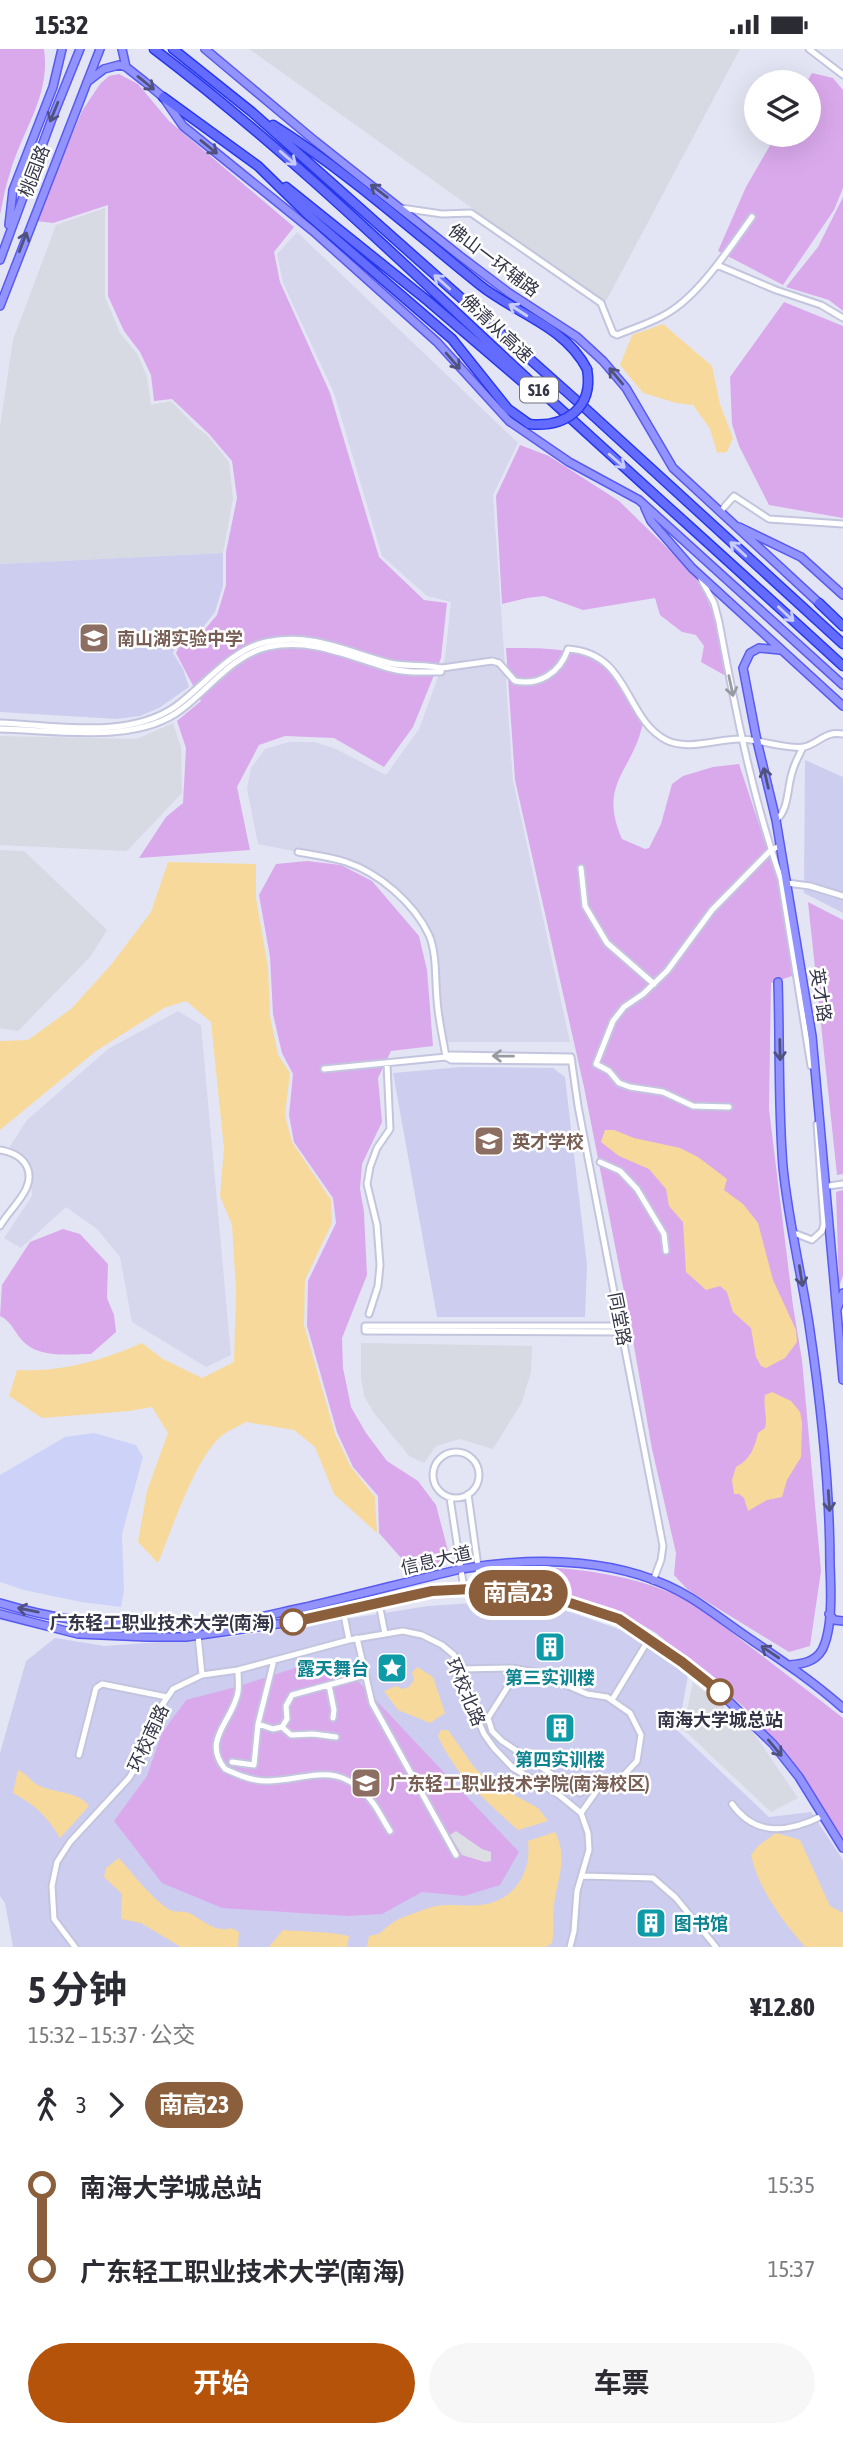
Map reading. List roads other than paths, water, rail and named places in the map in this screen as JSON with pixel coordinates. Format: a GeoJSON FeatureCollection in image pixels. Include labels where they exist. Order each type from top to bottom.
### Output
{"type":"FeatureCollection","features":[{"type":"Feature","properties":{"kind":"highway","name":"佛清从高速"},"geometry":{"type":"LineString","coordinates":[[154,49],[301,169],[843,666]]}},
{"type":"Feature","properties":{"kind":"highway","name":"佛清从高速"},"geometry":{"type":"LineString","coordinates":[[173,49],[253,113],[843,644]]}},
{"type":"Feature","properties":{"kind":"highway"},"geometry":{"type":"LineString","coordinates":[[163,97],[349,236],[597,443]]}},
{"type":"Feature","properties":{"kind":"highway"},"geometry":{"type":"LineString","coordinates":[[253,113],[289,135],[421,235],[482,287],[565,339],[579,354],[587,369],[589,381],[586,395],[576,411],[562,421],[546,426],[529,424],[509,409],[452,339],[307,214],[258,166]]}},
{"type":"Feature","properties":{"kind":"highway"},"geometry":{"type":"LineString","coordinates":[[819,603],[843,626]]}},
{"type":"Feature","properties":{"kind":"main road"},"geometry":{"type":"LineString","coordinates":[[7,240],[13,190],[53,87],[62,49]]}},
{"type":"Feature","properties":{"kind":"main road","name":"桃园路"},"geometry":{"type":"LineString","coordinates":[[0,260],[52,116],[80,49]]}},
{"type":"Feature","properties":{"kind":"main road","name":"桃园路"},"geometry":{"type":"LineString","coordinates":[[0,306],[100,49]]}},
{"type":"Feature","properties":{"kind":"main road"},"geometry":{"type":"LineString","coordinates":[[122,49],[126,67]]}},
{"type":"Feature","properties":{"kind":"main road","name":"佛山一环辅路"},"geometry":{"type":"LineString","coordinates":[[205,49],[315,141],[499,285],[577,337],[603,361],[626,388],[673,468],[819,603]]}},
{"type":"Feature","properties":{"kind":"main road"},"geometry":{"type":"LineString","coordinates":[[87,82],[110,66],[126,67],[163,97],[183,126],[313,231],[437,342],[509,421],[552,452],[614,484],[644,504],[843,685]]}},
{"type":"Feature","properties":{"kind":"main road"},"geometry":{"type":"LineString","coordinates":[[644,504],[651,521],[698,574],[843,706]]}},
{"type":"Feature","properties":{"kind":"main road"},"geometry":{"type":"LineString","coordinates":[[733,524],[801,557],[843,595]]}},
{"type":"Feature","properties":{"kind":"main road","name":"英才路"},"geometry":{"type":"LineString","coordinates":[[780,649],[759,647],[750,653],[743,668],[776,820],[811,1037],[843,1380]]}},
{"type":"Feature","properties":{"kind":"main road"},"geometry":{"type":"LineString","coordinates":[[778,982],[783,1166],[823,1435],[829,1508],[827,1635],[821,1651],[805,1664],[789,1665]]}},
{"type":"Feature","properties":{"kind":"main road"},"geometry":{"type":"LineString","coordinates":[[835,1313],[843,1293]]}},
{"type":"Feature","properties":{"kind":"main road","name":"信息大道"},"geometry":{"type":"LineString","coordinates":[[0,1603],[80,1621],[183,1626],[230,1622],[277,1613],[478,1566],[563,1562],[631,1572],[689,1597],[789,1665],[822,1689],[843,1709]]}},
{"type":"Feature","properties":{"kind":"main road","name":"信息大道"},"geometry":{"type":"LineString","coordinates":[[0,1614],[78,1634],[147,1637],[198,1635],[292,1622],[432,1591],[491,1588],[567,1602],[619,1619],[710,1683],[773,1744],[799,1777],[843,1848]]}},
{"type":"Feature","properties":{"kind":"main road"},"geometry":{"type":"LineString","coordinates":[[829,1613],[834,1620],[843,1621]]}},
{"type":"Feature","properties":{"kind":"street"},"geometry":{"type":"LineString","coordinates":[[809,49],[843,75]]}},
{"type":"Feature","properties":{"kind":"street"},"geometry":{"type":"LineString","coordinates":[[401,208],[471,213],[601,303],[613,333],[617,335],[668,314],[679,306],[717,265],[752,217]]}},
{"type":"Feature","properties":{"kind":"street"},"geometry":{"type":"LineString","coordinates":[[717,265],[776,290],[821,305],[843,318]]}},
{"type":"Feature","properties":{"kind":"street"},"geometry":{"type":"LineString","coordinates":[[720,512],[734,496],[769,519],[843,524]]}},
{"type":"Feature","properties":{"kind":"street","name":"英才路"},"geometry":{"type":"LineString","coordinates":[[698,574],[714,603],[743,739],[781,879],[809,1043],[824,1224],[819,1236],[812,1240],[794,1233]]}},
{"type":"Feature","properties":{"kind":"street"},"geometry":{"type":"LineString","coordinates":[[0,723],[115,728],[150,720],[177,705],[247,649],[264,642],[289,638],[319,641],[388,663],[442,670]]}},
{"type":"Feature","properties":{"kind":"street"},"geometry":{"type":"LineString","coordinates":[[0,729],[116,733],[157,724],[181,711],[234,664],[265,648],[308,644],[405,672],[442,670],[492,661],[499,663],[515,681],[527,684],[539,681],[559,668],[568,649],[579,650],[597,658],[619,676],[646,722],[664,739],[683,744],[743,739],[803,747],[832,732],[843,734]]}},
{"type":"Feature","properties":{"kind":"street"},"geometry":{"type":"LineString","coordinates":[[776,820],[786,802],[793,768],[803,747]]}},
{"type":"Feature","properties":{"kind":"street"},"geometry":{"type":"LineString","coordinates":[[729,1107],[693,1106],[663,1093],[630,1087],[620,1083],[609,1071],[596,1064],[613,1021],[624,1007],[667,971],[712,910],[771,850],[780,846]]}},
{"type":"Feature","properties":{"kind":"street"},"geometry":{"type":"LineString","coordinates":[[298,852],[355,866],[380,879],[411,908],[429,936],[446,1058],[324,1069]]}},
{"type":"Feature","properties":{"kind":"street"},"geometry":{"type":"LineString","coordinates":[[581,868],[585,906],[607,943],[654,984]]}},
{"type":"Feature","properties":{"kind":"street"},"geometry":{"type":"LineString","coordinates":[[787,883],[810,886],[843,896]]}},
{"type":"Feature","properties":{"kind":"street","name":"同堂路"},"geometry":{"type":"LineString","coordinates":[[446,1058],[571,1059],[663,1546],[653,1581]]}},
{"type":"Feature","properties":{"kind":"street"},"geometry":{"type":"LineString","coordinates":[[369,1314],[378,1286],[380,1265],[377,1225],[368,1184],[369,1167],[377,1148],[390,1129],[387,1064]]}},
{"type":"Feature","properties":{"kind":"street"},"geometry":{"type":"LineString","coordinates":[[0,1150],[17,1155],[30,1172],[28,1187],[0,1226]]}},
{"type":"Feature","properties":{"kind":"street"},"geometry":{"type":"LineString","coordinates":[[600,1162],[621,1171],[637,1189],[664,1234],[666,1251]]}},
{"type":"Feature","properties":{"kind":"street"},"geometry":{"type":"LineString","coordinates":[[823,1187],[843,1184]]}},
{"type":"Feature","properties":{"kind":"street"},"geometry":{"type":"LineString","coordinates":[[365,1329],[622,1329]]}},
{"type":"Feature","properties":{"kind":"street"},"geometry":{"type":"LineString","coordinates":[[451,1452],[463,1453],[475,1463],[479,1478],[468,1495],[450,1498],[437,1489],[432,1476],[438,1461],[451,1452]]}},
{"type":"Feature","properties":{"kind":"street"},"geometry":{"type":"LineString","coordinates":[[468,1495],[481,1588]]}},
{"type":"Feature","properties":{"kind":"street"},"geometry":{"type":"LineString","coordinates":[[450,1498],[464,1589]]}},
{"type":"Feature","properties":{"kind":"street"},"geometry":{"type":"LineString","coordinates":[[379,1602],[386,1634]]}},
{"type":"Feature","properties":{"kind":"street"},"geometry":{"type":"LineString","coordinates":[[343,1610],[349,1640]]}},
{"type":"Feature","properties":{"kind":"street","name":"环校北路"},"geometry":{"type":"LineString","coordinates":[[357,1638],[403,1631],[422,1635],[442,1645],[454,1655],[474,1711],[484,1734],[494,1748],[513,1768],[559,1795],[581,1813]]}},
{"type":"Feature","properties":{"kind":"street"},"geometry":{"type":"LineString","coordinates":[[198,1635],[202,1675]]}},
{"type":"Feature","properties":{"kind":"street"},"geometry":{"type":"LineString","coordinates":[[357,1638],[372,1703],[456,1855]]}},
{"type":"Feature","properties":{"kind":"street","name":"环校南路"},"geometry":{"type":"LineString","coordinates":[[75,1947],[54,1919],[52,1886],[57,1862],[70,1842],[129,1778],[143,1755],[158,1711],[173,1689],[202,1675],[238,1670],[357,1638]]}},
{"type":"Feature","properties":{"kind":"street"},"geometry":{"type":"LineString","coordinates":[[612,1700],[649,1639]]}},
{"type":"Feature","properties":{"kind":"street"},"geometry":{"type":"LineString","coordinates":[[232,1762],[254,1765],[258,1724],[274,1660]]}},
{"type":"Feature","properties":{"kind":"street"},"geometry":{"type":"LineString","coordinates":[[460,1669],[519,1669],[536,1672],[587,1695],[607,1697],[630,1713],[641,1735],[637,1761],[621,1778],[598,1789],[581,1813],[588,1833],[589,1850],[577,1891],[570,1947]]}},
{"type":"Feature","properties":{"kind":"street"},"geometry":{"type":"LineString","coordinates":[[519,1669],[488,1718],[492,1731],[502,1741],[580,1793],[592,1784],[598,1789]]}},
{"type":"Feature","properties":{"kind":"street"},"geometry":{"type":"LineString","coordinates":[[238,1670],[238,1693],[217,1738],[215,1751],[219,1763],[225,1769],[249,1779],[267,1781],[324,1773],[344,1778],[373,1802],[390,1831]]}},
{"type":"Feature","properties":{"kind":"street"},"geometry":{"type":"LineString","coordinates":[[258,1724],[273,1729],[282,1727],[288,1719],[286,1706],[292,1695],[365,1675]]}},
{"type":"Feature","properties":{"kind":"street"},"geometry":{"type":"LineString","coordinates":[[79,1755],[96,1688],[102,1684],[167,1697]]}},
{"type":"Feature","properties":{"kind":"street"},"geometry":{"type":"LineString","coordinates":[[329,1685],[333,1718]]}},
{"type":"Feature","properties":{"kind":"street"},"geometry":{"type":"LineString","coordinates":[[282,1727],[291,1735],[313,1734],[336,1738]]}},
{"type":"Feature","properties":{"kind":"street"},"geometry":{"type":"LineString","coordinates":[[732,1804],[738,1813],[759,1826],[776,1830],[800,1827],[822,1816]]}},
{"type":"Feature","properties":{"kind":"street"},"geometry":{"type":"LineString","coordinates":[[583,1876],[653,1878],[676,1898],[716,1947]]}},
{"type":"Feature","properties":{"kind":"place","name":"南山湖实验中学"},"geometry":{"type":"Point","coordinates":[94,638]}},
{"type":"Feature","properties":{"kind":"place","name":"英才学校"},"geometry":{"type":"Point","coordinates":[489,1141]}},
{"type":"Feature","properties":{"kind":"place","name":"广东轻工职业技术大学(南海)"},"geometry":{"type":"Point","coordinates":[293,1622]}},
{"type":"Feature","properties":{"kind":"place","name":"第三实训楼"},"geometry":{"type":"Point","coordinates":[550,1647]}},
{"type":"Feature","properties":{"kind":"place","name":"露天舞台"},"geometry":{"type":"Point","coordinates":[392,1668]}},
{"type":"Feature","properties":{"kind":"place","name":"南海大学城总站"},"geometry":{"type":"Point","coordinates":[720,1692]}},
{"type":"Feature","properties":{"kind":"place","name":"第四实训楼"},"geometry":{"type":"Point","coordinates":[560,1728]}},
{"type":"Feature","properties":{"kind":"place","name":"广东轻工职业技术学院(南海校区)"},"geometry":{"type":"Point","coordinates":[366,1783]}},
{"type":"Feature","properties":{"kind":"place","name":"图书馆"},"geometry":{"type":"Point","coordinates":[651,1923]}}]}
